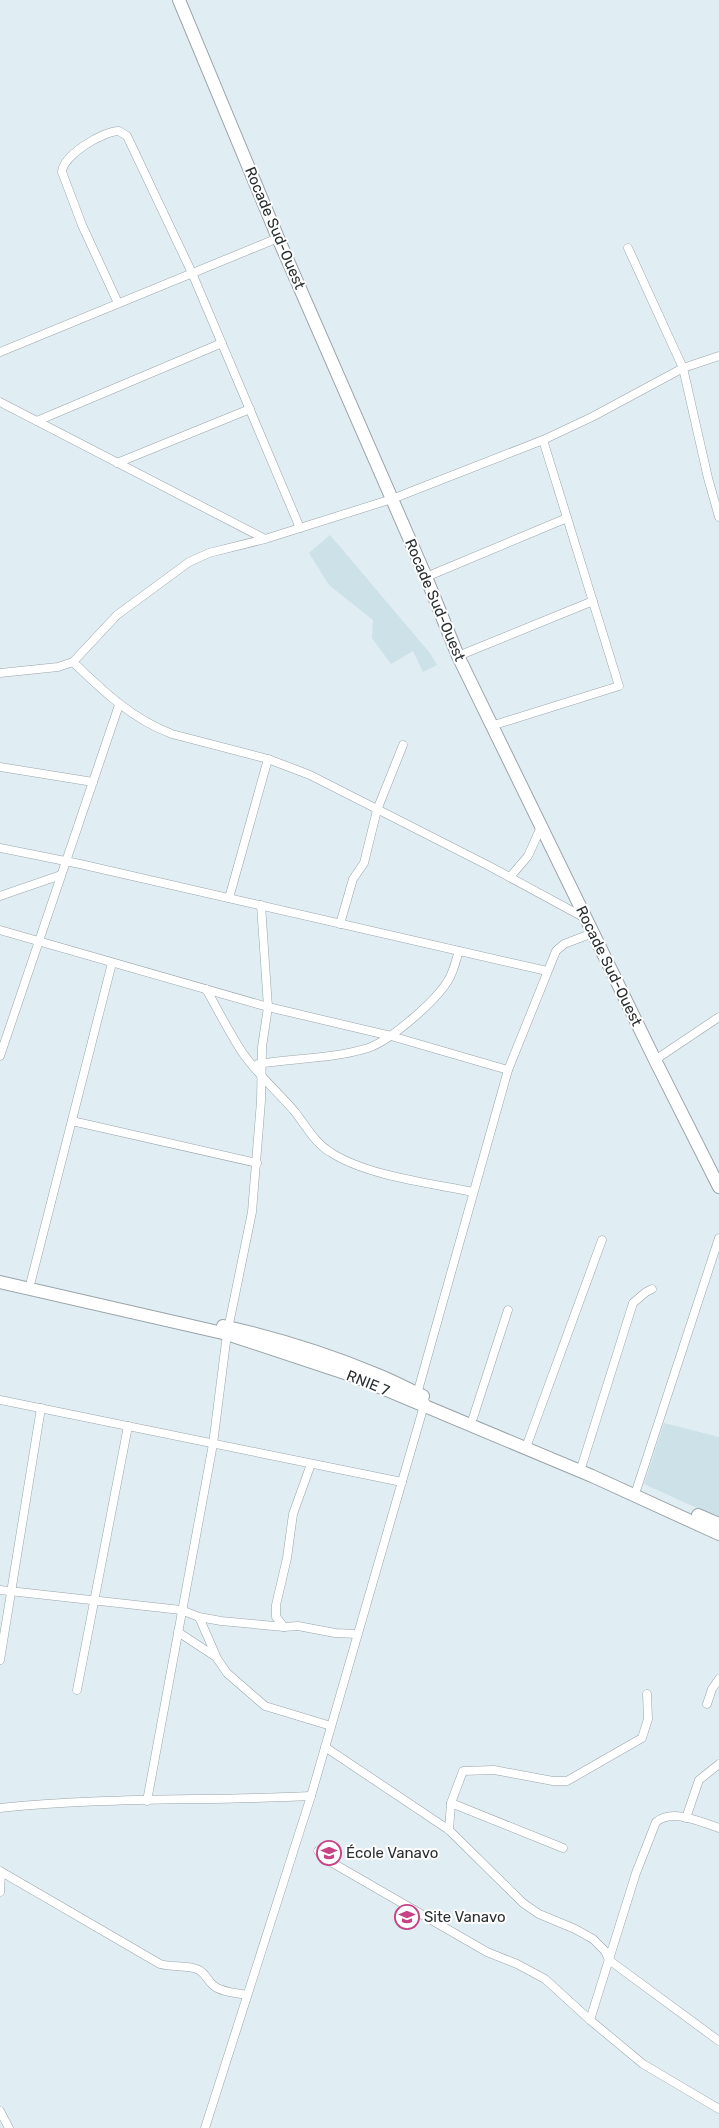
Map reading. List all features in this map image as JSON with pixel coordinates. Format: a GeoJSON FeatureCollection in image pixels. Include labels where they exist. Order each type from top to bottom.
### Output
{"type":"FeatureCollection","features":[{"type":"Feature","properties":{"kind":"main road","name":"Rocade Sud-Ouest"},"geometry":{"type":"LineString","coordinates":[[180,0],[278,238],[426,576],[458,656],[719,1187]]}},
{"type":"Feature","properties":{"kind":"main road","name":"RNIE 7"},"geometry":{"type":"LineString","coordinates":[[0,1273],[228,1331]]}},
{"type":"Feature","properties":{"kind":"main road","name":"RNIE 7"},"geometry":{"type":"LineString","coordinates":[[0,1282],[228,1331],[270,1337],[323,1355],[378,1375],[423,1399],[719,1534]]}},
{"type":"Feature","properties":{"kind":"main road","name":"RNIE 7"},"geometry":{"type":"LineString","coordinates":[[423,1399],[473,1418],[719,1524]]}},
{"type":"Feature","properties":{"kind":"street"},"geometry":{"type":"LineString","coordinates":[[118,303],[82,226],[62,172],[64,163],[68,158],[97,138],[119,131],[127,136],[192,273],[300,528]]}},
{"type":"Feature","properties":{"kind":"street"},"geometry":{"type":"LineString","coordinates":[[0,352],[278,238]]}},
{"type":"Feature","properties":{"kind":"street"},"geometry":{"type":"LineString","coordinates":[[628,248],[683,368],[708,478],[719,517]]}},
{"type":"Feature","properties":{"kind":"street"},"geometry":{"type":"LineString","coordinates":[[37,422],[222,343]]}},
{"type":"Feature","properties":{"kind":"street"},"geometry":{"type":"LineString","coordinates":[[0,673],[58,667],[73,662],[117,615],[189,562],[209,553],[264,539],[392,499],[543,440],[592,417],[683,368],[719,356]]}},
{"type":"Feature","properties":{"kind":"street"},"geometry":{"type":"LineString","coordinates":[[0,402],[264,539]]}},
{"type":"Feature","properties":{"kind":"street"},"geometry":{"type":"LineString","coordinates":[[118,463],[250,409]]}},
{"type":"Feature","properties":{"kind":"street"},"geometry":{"type":"LineString","coordinates":[[491,726],[619,686],[543,440]]}},
{"type":"Feature","properties":{"kind":"street"},"geometry":{"type":"LineString","coordinates":[[426,576],[567,518]]}},
{"type":"Feature","properties":{"kind":"street"},"geometry":{"type":"LineString","coordinates":[[458,656],[593,601]]}},
{"type":"Feature","properties":{"kind":"street"},"geometry":{"type":"LineString","coordinates":[[73,662],[119,705],[149,724],[172,734],[268,759],[310,775],[510,877],[587,919]]}},
{"type":"Feature","properties":{"kind":"street"},"geometry":{"type":"LineString","coordinates":[[0,1056],[119,705]]}},
{"type":"Feature","properties":{"kind":"street"},"geometry":{"type":"LineString","coordinates":[[340,924],[353,879],[364,862],[377,810],[403,745]]}},
{"type":"Feature","properties":{"kind":"street"},"geometry":{"type":"LineString","coordinates":[[229,898],[268,759]]}},
{"type":"Feature","properties":{"kind":"street"},"geometry":{"type":"LineString","coordinates":[[0,767],[93,782]]}},
{"type":"Feature","properties":{"kind":"street"},"geometry":{"type":"LineString","coordinates":[[510,877],[528,856],[541,827]]}},
{"type":"Feature","properties":{"kind":"street"},"geometry":{"type":"LineString","coordinates":[[0,848],[66,861],[459,952],[547,970]]}},
{"type":"Feature","properties":{"kind":"street"},"geometry":{"type":"LineString","coordinates":[[0,896],[61,875]]}},
{"type":"Feature","properties":{"kind":"street"},"geometry":{"type":"LineString","coordinates":[[147,1801],[214,1444],[228,1331],[252,1212],[261,1063],[268,1007],[260,905]]}},
{"type":"Feature","properties":{"kind":"street"},"geometry":{"type":"LineString","coordinates":[[0,930],[268,1007],[391,1036],[508,1070]]}},
{"type":"Feature","properties":{"kind":"street"},"geometry":{"type":"LineString","coordinates":[[205,2128],[311,1796],[402,1482],[473,1192],[508,1070],[551,958],[564,944],[593,933]]}},
{"type":"Feature","properties":{"kind":"street"},"geometry":{"type":"LineString","coordinates":[[252,1065],[335,1055],[366,1048],[391,1036],[416,1016],[444,985],[450,977],[459,952]]}},
{"type":"Feature","properties":{"kind":"street"},"geometry":{"type":"LineString","coordinates":[[31,1281],[112,963]]}},
{"type":"Feature","properties":{"kind":"street"},"geometry":{"type":"LineString","coordinates":[[206,989],[242,1052],[318,1143],[341,1158],[380,1172],[473,1192]]}},
{"type":"Feature","properties":{"kind":"street"},"geometry":{"type":"LineString","coordinates":[[655,1060],[719,1017]]}},
{"type":"Feature","properties":{"kind":"street"},"geometry":{"type":"LineString","coordinates":[[72,1121],[256,1163]]}},
{"type":"Feature","properties":{"kind":"street"},"geometry":{"type":"LineString","coordinates":[[637,1488],[719,1238]]}},
{"type":"Feature","properties":{"kind":"street"},"geometry":{"type":"LineString","coordinates":[[528,1442],[602,1240]]}},
{"type":"Feature","properties":{"kind":"street"},"geometry":{"type":"LineString","coordinates":[[582,1465],[633,1303],[652,1289]]}},
{"type":"Feature","properties":{"kind":"street"},"geometry":{"type":"LineString","coordinates":[[473,1418],[508,1310]]}},
{"type":"Feature","properties":{"kind":"street"},"geometry":{"type":"LineString","coordinates":[[0,1400],[402,1482]]}},
{"type":"Feature","properties":{"kind":"street"},"geometry":{"type":"LineString","coordinates":[[0,1660],[41,1408]]}},
{"type":"Feature","properties":{"kind":"street"},"geometry":{"type":"LineString","coordinates":[[78,1690],[128,1426]]}},
{"type":"Feature","properties":{"kind":"street"},"geometry":{"type":"LineString","coordinates":[[284,1627],[276,1617],[276,1605],[287,1558],[293,1514],[311,1464]]}},
{"type":"Feature","properties":{"kind":"street"},"geometry":{"type":"LineString","coordinates":[[0,1590],[182,1610],[199,1617],[284,1627],[298,1626],[335,1633],[358,1634]]}},
{"type":"Feature","properties":{"kind":"street"},"geometry":{"type":"LineString","coordinates":[[199,1617],[216,1657],[227,1673],[265,1706],[331,1726]]}},
{"type":"Feature","properties":{"kind":"street"},"geometry":{"type":"LineString","coordinates":[[178,1632],[216,1657]]}},
{"type":"Feature","properties":{"kind":"street"},"geometry":{"type":"LineString","coordinates":[[707,1704],[712,1689],[719,1679]]}},
{"type":"Feature","properties":{"kind":"street"},"geometry":{"type":"LineString","coordinates":[[448,1830],[451,1803],[463,1771],[494,1770],[568,1782],[642,1738],[648,1719],[647,1694]]}},
{"type":"Feature","properties":{"kind":"street"},"geometry":{"type":"LineString","coordinates":[[325,1747],[448,1830],[523,1903],[539,1914],[575,1928],[593,1940],[605,1951],[609,1960],[719,2041]]}},
{"type":"Feature","properties":{"kind":"street"},"geometry":{"type":"LineString","coordinates":[[686,1818],[699,1780],[719,1764]]}},
{"type":"Feature","properties":{"kind":"street"},"geometry":{"type":"LineString","coordinates":[[0,1808],[311,1796]]}},
{"type":"Feature","properties":{"kind":"street"},"geometry":{"type":"LineString","coordinates":[[451,1803],[563,1848]]}},
{"type":"Feature","properties":{"kind":"street"},"geometry":{"type":"LineString","coordinates":[[590,2020],[636,1873],[656,1822],[663,1816],[672,1815],[719,1828]]}},
{"type":"Feature","properties":{"kind":"street"},"geometry":{"type":"LineString","coordinates":[[318,1851],[325,1859],[487,1952],[518,1964],[545,1979],[643,2064],[719,2109]]}},
{"type":"Feature","properties":{"kind":"street"},"geometry":{"type":"LineString","coordinates":[[0,1892],[1,1872],[160,1964],[187,1966],[199,1970],[206,1975],[213,1986],[247,1995]]}},
{"type":"Feature","properties":{"kind":"street"},"geometry":{"type":"LineString","coordinates":[[0,2111],[9,2128]]}},
{"type":"Feature","properties":{"kind":"shaded area"},"geometry":{"type":"Polygon","coordinates":[[[330,535],[429,652],[437,665],[423,672],[413,651],[391,664],[372,638],[373,620],[329,585],[309,553],[330,535]]]}},
{"type":"Feature","properties":{"kind":"shaded area"},"geometry":{"type":"Polygon","coordinates":[[[664,1423],[719,1437],[719,1518],[644,1484],[664,1423]]]}},
{"type":"Feature","properties":{"kind":"place","name":"École Vanavo"},"geometry":{"type":"Point","coordinates":[329,1853]}},
{"type":"Feature","properties":{"kind":"place","name":"Site Vanavo"},"geometry":{"type":"Point","coordinates":[407,1917]}}]}
